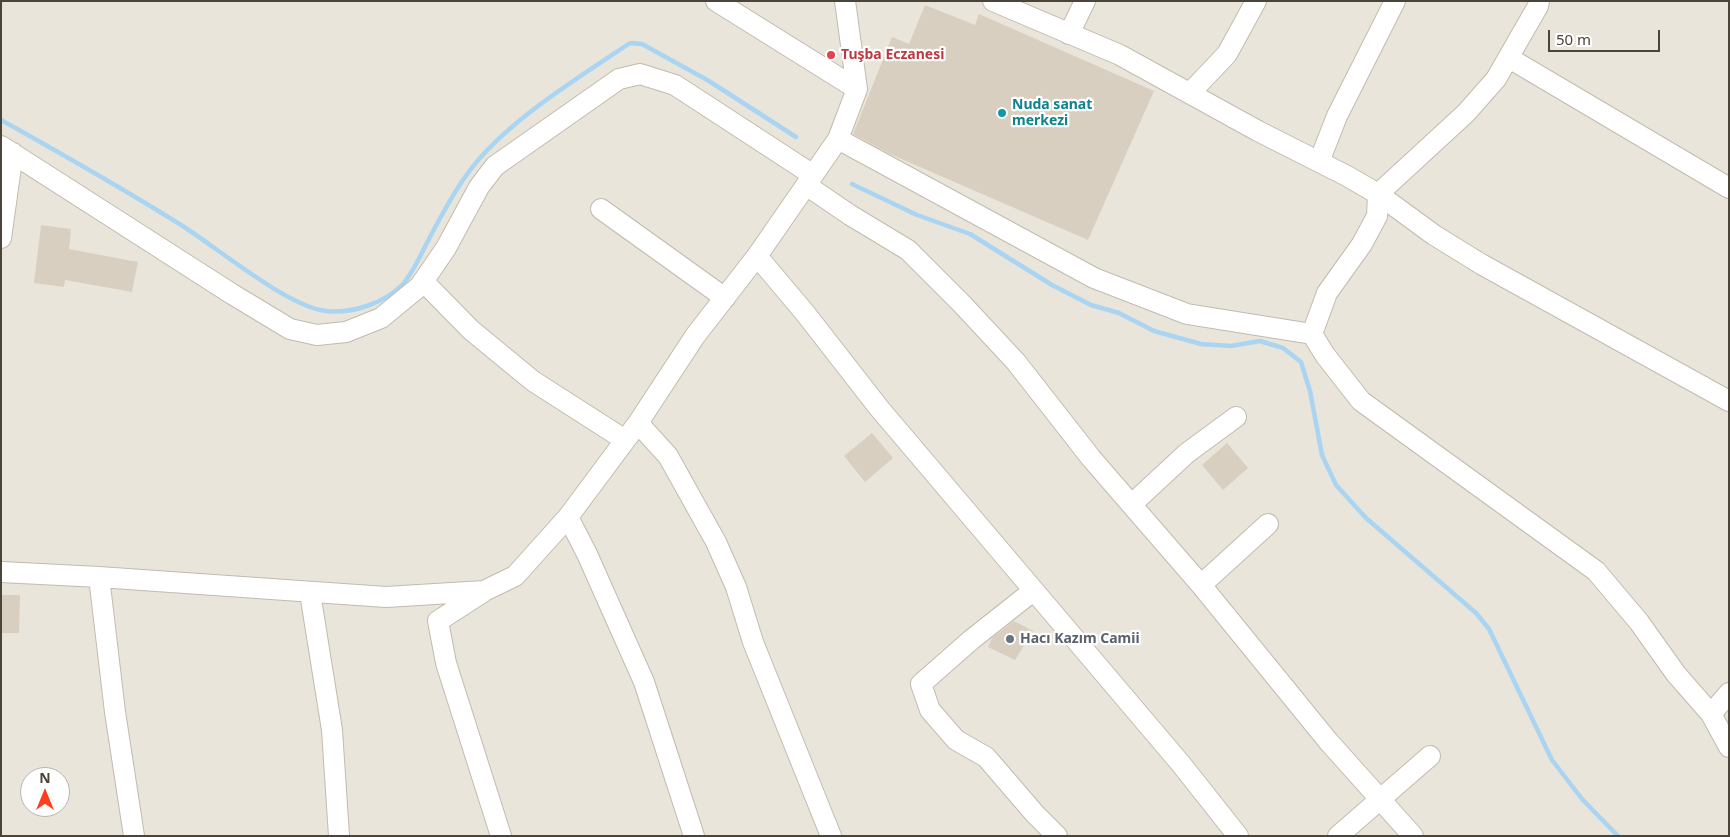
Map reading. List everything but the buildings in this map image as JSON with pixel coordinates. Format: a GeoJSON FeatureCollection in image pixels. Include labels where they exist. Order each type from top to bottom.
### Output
{"type":"FeatureCollection","features":[{"type":"Feature","properties":{"kind":"street"},"geometry":{"type":"LineString","coordinates":[[716,1],[857,89]]}},
{"type":"Feature","properties":{"kind":"street"},"geometry":{"type":"LineString","coordinates":[[501,836],[446,663],[438,622],[484,591],[515,576],[568,517],[638,423],[695,336],[757,256],[838,139],[857,89],[845,1]]}},
{"type":"Feature","properties":{"kind":"street"},"geometry":{"type":"LineString","coordinates":[[993,1],[1120,56],[1378,194],[1434,235],[1481,264],[1729,401]]}},
{"type":"Feature","properties":{"kind":"street"},"geometry":{"type":"LineString","coordinates":[[1070,34],[1085,1]]}},
{"type":"Feature","properties":{"kind":"street"},"geometry":{"type":"LineString","coordinates":[[1190,93],[1227,54],[1256,1]]}},
{"type":"Feature","properties":{"kind":"street"},"geometry":{"type":"LineString","coordinates":[[1319,162],[1337,116],[1395,1]]}},
{"type":"Feature","properties":{"kind":"street"},"geometry":{"type":"LineString","coordinates":[[1312,334],[1327,293],[1362,244],[1377,216],[1378,194],[1466,113],[1496,79],[1542,3]]}},
{"type":"Feature","properties":{"kind":"street"},"geometry":{"type":"LineString","coordinates":[[1509,58],[1729,188]]}},
{"type":"Feature","properties":{"kind":"street"},"geometry":{"type":"LineString","coordinates":[[1,238],[7,149],[232,294],[290,329],[317,335],[346,332],[380,318],[423,281],[446,248],[479,187],[495,166],[619,79],[640,74],[675,86],[809,180],[850,216],[908,250],[962,304],[1016,362],[1091,458],[1201,585],[1328,741],[1413,836]]}},
{"type":"Feature","properties":{"kind":"street"},"geometry":{"type":"LineString","coordinates":[[838,139],[1094,278],[1187,314],[1312,334],[1325,355],[1361,401],[1596,571],[1639,622],[1676,674],[1711,714],[1729,747]]}},
{"type":"Feature","properties":{"kind":"street"},"geometry":{"type":"LineString","coordinates":[[601,209],[725,298]]}},
{"type":"Feature","properties":{"kind":"street"},"geometry":{"type":"LineString","coordinates":[[757,256],[805,313],[879,408],[1175,756],[1238,836]]}},
{"type":"Feature","properties":{"kind":"street"},"geometry":{"type":"LineString","coordinates":[[423,281],[471,330],[533,381],[625,440]]}},
{"type":"Feature","properties":{"kind":"street"},"geometry":{"type":"LineString","coordinates":[[1132,504],[1187,453],[1236,417]]}},
{"type":"Feature","properties":{"kind":"street"},"geometry":{"type":"LineString","coordinates":[[638,423],[668,456],[716,542],[736,587],[753,642],[831,836]]}},
{"type":"Feature","properties":{"kind":"street"},"geometry":{"type":"LineString","coordinates":[[568,517],[587,554],[644,682],[694,836]]}},
{"type":"Feature","properties":{"kind":"street"},"geometry":{"type":"LineString","coordinates":[[1201,585],[1268,524]]}},
{"type":"Feature","properties":{"kind":"street"},"geometry":{"type":"LineString","coordinates":[[1,572],[99,576],[310,593],[386,597],[484,591]]}},
{"type":"Feature","properties":{"kind":"street"},"geometry":{"type":"LineString","coordinates":[[99,576],[115,712],[134,836]]}},
{"type":"Feature","properties":{"kind":"street"},"geometry":{"type":"LineString","coordinates":[[1033,591],[971,640],[921,684],[930,710],[956,740],[986,757],[1035,814],[1057,836]]}},
{"type":"Feature","properties":{"kind":"street"},"geometry":{"type":"LineString","coordinates":[[310,593],[332,730],[339,836]]}},
{"type":"Feature","properties":{"kind":"street"},"geometry":{"type":"LineString","coordinates":[[1711,714],[1729,693]]}},
{"type":"Feature","properties":{"kind":"street"},"geometry":{"type":"LineString","coordinates":[[1338,836],[1381,801],[1430,756]]}},
{"type":"Feature","properties":{"kind":"shaded area"},"geometry":{"type":"Polygon","coordinates":[[[1,1],[1729,1],[1729,836],[1,836],[1,1]]]}},
{"type":"Feature","properties":{"kind":"waterway"},"geometry":{"type":"LineString","coordinates":[[1,120],[159,211],[272,288],[310,307],[326,311],[346,311],[368,306],[396,291],[414,268],[452,197],[483,154],[543,102],[630,43],[642,44],[709,81],[796,137]]}},
{"type":"Feature","properties":{"kind":"waterway"},"geometry":{"type":"LineString","coordinates":[[852,184],[917,215],[970,234],[1052,285],[1091,305],[1119,313],[1154,331],[1201,344],[1231,346],[1260,341],[1283,348],[1301,362],[1310,391],[1322,455],[1336,485],[1366,518],[1476,613],[1489,629],[1552,760],[1582,799],[1618,836]]}},
{"type":"Feature","properties":{"kind":"place","name":"Tuşba Eczanesi"},"geometry":{"type":"Point","coordinates":[831,55]}},
{"type":"Feature","properties":{"kind":"place","name":"Nuda sanat merkezi"},"geometry":{"type":"Point","coordinates":[1002,113]}},
{"type":"Feature","properties":{"kind":"place","name":"Hacı Kazım Camii"},"geometry":{"type":"Point","coordinates":[1010,639]}}]}
